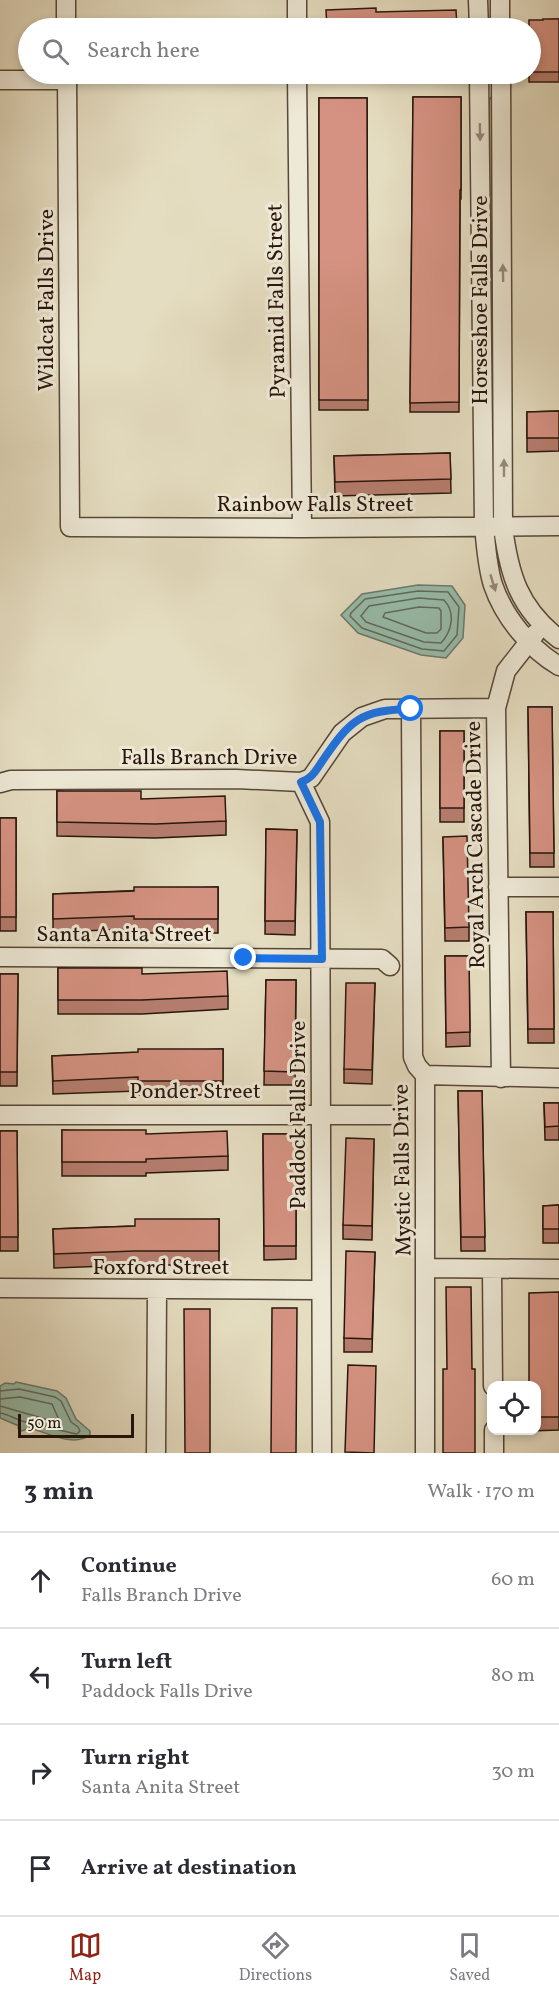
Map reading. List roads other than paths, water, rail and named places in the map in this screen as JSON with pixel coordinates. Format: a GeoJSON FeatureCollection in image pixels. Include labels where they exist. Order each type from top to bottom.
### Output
{"type":"FeatureCollection","features":[{"type":"Feature","properties":{"kind":"street"},"geometry":{"type":"LineString","coordinates":[[66,0],[66,18]]}},
{"type":"Feature","properties":{"kind":"street"},"geometry":{"type":"LineString","coordinates":[[297,0],[297,18]]}},
{"type":"Feature","properties":{"kind":"street"},"geometry":{"type":"LineString","coordinates":[[478,0],[479,18]]}},
{"type":"Feature","properties":{"kind":"street"},"geometry":{"type":"LineString","coordinates":[[500,0],[500,18]]}},
{"type":"Feature","properties":{"kind":"street"},"geometry":{"type":"LineString","coordinates":[[0,80],[18,79]]}},
{"type":"Feature","properties":{"kind":"street","name":"Wildcat Falls Drive"},"geometry":{"type":"LineString","coordinates":[[67,84],[70,527]]}},
{"type":"Feature","properties":{"kind":"street","name":"Pyramid Falls Street"},"geometry":{"type":"LineString","coordinates":[[297,84],[302,528]]}},
{"type":"Feature","properties":{"kind":"street","name":"Horseshoe Falls Drive"},"geometry":{"type":"LineString","coordinates":[[479,84],[484,526],[489,570],[500,601],[528,642],[559,666]]}},
{"type":"Feature","properties":{"kind":"street","name":"Horseshoe Falls Drive"},"geometry":{"type":"LineString","coordinates":[[501,84],[503,526],[507,560],[514,582],[542,626]]}},
{"type":"Feature","properties":{"kind":"street","name":"Rainbow Falls Street"},"geometry":{"type":"LineString","coordinates":[[70,527],[559,526]]}},
{"type":"Feature","properties":{"kind":"street"},"geometry":{"type":"LineString","coordinates":[[542,626],[559,639]]}},
{"type":"Feature","properties":{"kind":"street","name":"Royal Arch Cascade Drive"},"geometry":{"type":"LineString","coordinates":[[501,1078],[496,708],[506,671],[542,626]]}},
{"type":"Feature","properties":{"kind":"street","name":"Falls Branch Drive"},"geometry":{"type":"LineString","coordinates":[[0,783],[11,780],[236,779],[301,782],[311,778],[342,733],[362,717],[386,709],[496,708]]}},
{"type":"Feature","properties":{"kind":"street","name":"Mystic Falls Drive"},"geometry":{"type":"LineString","coordinates":[[411,709],[413,1057],[425,1075],[425,1453]]}},
{"type":"Feature","properties":{"kind":"street","name":"Paddock Falls Drive"},"geometry":{"type":"LineString","coordinates":[[301,782],[320,822],[322,1453]]}},
{"type":"Feature","properties":{"kind":"street"},"geometry":{"type":"LineString","coordinates":[[498,887],[559,887]]}},
{"type":"Feature","properties":{"kind":"street","name":"Santa Anita Street"},"geometry":{"type":"LineString","coordinates":[[0,957],[382,959],[390,966]]}},
{"type":"Feature","properties":{"kind":"street"},"geometry":{"type":"LineString","coordinates":[[425,1075],[559,1078]]}},
{"type":"Feature","properties":{"kind":"street","name":"Ponder Street"},"geometry":{"type":"LineString","coordinates":[[0,1114],[391,1115]]}},
{"type":"Feature","properties":{"kind":"street"},"geometry":{"type":"LineString","coordinates":[[426,1268],[559,1269]]}},
{"type":"Feature","properties":{"kind":"street"},"geometry":{"type":"LineString","coordinates":[[492,1269],[493,1381]]}},
{"type":"Feature","properties":{"kind":"street","name":"Foxford Street"},"geometry":{"type":"LineString","coordinates":[[0,1288],[321,1290]]}},
{"type":"Feature","properties":{"kind":"street"},"geometry":{"type":"LineString","coordinates":[[156,1453],[157,1290]]}},
{"type":"Feature","properties":{"kind":"street"},"geometry":{"type":"LineString","coordinates":[[494,1435],[494,1453]]}},
{"type":"Feature","properties":{"kind":"water"},"geometry":{"type":"Polygon","coordinates":[[[418,585],[452,586],[465,605],[463,638],[446,658],[421,655],[358,633],[341,615],[362,594],[418,585]]]}},
{"type":"Feature","properties":{"kind":"water"},"geometry":{"type":"Polygon","coordinates":[[[16,1382],[57,1391],[66,1398],[76,1419],[90,1431],[90,1435],[83,1439],[68,1440],[29,1428],[22,1431],[18,1428],[19,1426],[0,1418],[0,1386],[16,1382]]]}}]}
